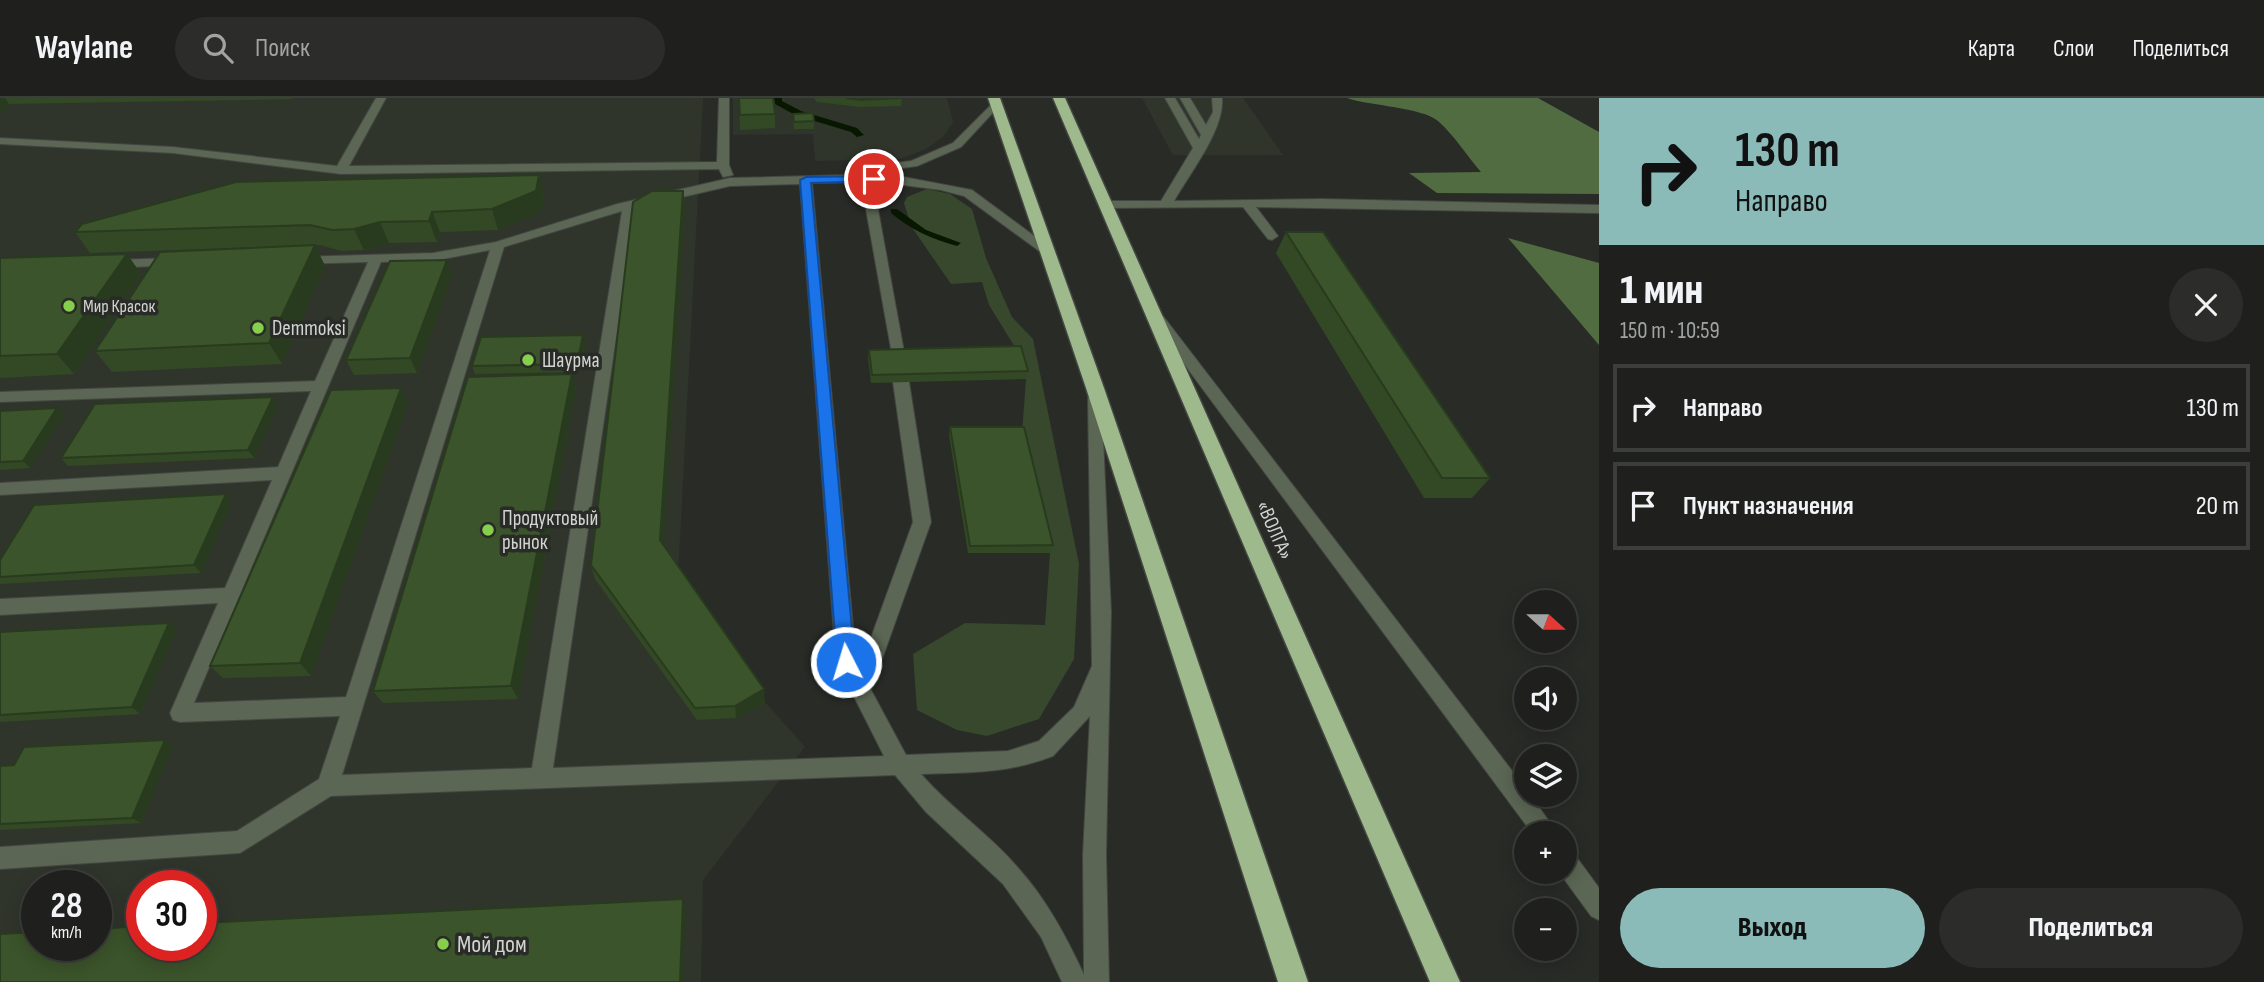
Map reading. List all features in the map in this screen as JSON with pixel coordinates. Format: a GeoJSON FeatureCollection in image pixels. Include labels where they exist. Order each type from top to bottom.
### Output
{"type":"FeatureCollection","features":[{"type":"Feature","properties":{"kind":"highway","name":"«ВОЛГА»"},"geometry":{"type":"LineString","coordinates":[[1059,98],[1445,982]]}},
{"type":"Feature","properties":{"kind":"highway"},"geometry":{"type":"LineString","coordinates":[[995,100],[1095,388],[1293,982]]}},
{"type":"Feature","properties":{"kind":"street"},"geometry":{"type":"LineString","coordinates":[[341,170],[381,98]]}},
{"type":"Feature","properties":{"kind":"street"},"geometry":{"type":"LineString","coordinates":[[724,98],[726,173]]}},
{"type":"Feature","properties":{"kind":"street"},"geometry":{"type":"LineString","coordinates":[[1170,98],[1199,148]]}},
{"type":"Feature","properties":{"kind":"street"},"geometry":{"type":"LineString","coordinates":[[1185,98],[1207,135]]}},
{"type":"Feature","properties":{"kind":"street"},"geometry":{"type":"LineString","coordinates":[[1165,205],[1207,135],[1218,112],[1217,98]]}},
{"type":"Feature","properties":{"kind":"street"},"geometry":{"type":"LineString","coordinates":[[0,141],[173,150],[341,170],[726,173],[885,169],[913,164],[963,141],[995,100]]}},
{"type":"Feature","properties":{"kind":"street"},"geometry":{"type":"LineString","coordinates":[[292,260],[433,257],[498,244],[726,173],[806,180],[912,181],[968,193],[1047,250]]}},
{"type":"Feature","properties":{"kind":"street"},"geometry":{"type":"LineString","coordinates":[[874,179],[872,204],[898,357]]}},
{"type":"Feature","properties":{"kind":"street"},"geometry":{"type":"LineString","coordinates":[[806,180],[846,662],[900,765],[934,804],[1012,876],[1049,929],[1075,982]]}},
{"type":"Feature","properties":{"kind":"street"},"geometry":{"type":"LineString","coordinates":[[1106,205],[1246,204],[1599,209]]}},
{"type":"Feature","properties":{"kind":"street"},"geometry":{"type":"LineString","coordinates":[[1246,204],[1272,236]]}},
{"type":"Feature","properties":{"kind":"street"},"geometry":{"type":"LineString","coordinates":[[541,779],[629,205]]}},
{"type":"Feature","properties":{"kind":"street"},"geometry":{"type":"LineString","coordinates":[[328,786],[498,244]]}},
{"type":"Feature","properties":{"kind":"street"},"geometry":{"type":"LineString","coordinates":[[353,706],[180,713],[376,258]]}},
{"type":"Feature","properties":{"kind":"street"},"geometry":{"type":"LineString","coordinates":[[97,264],[195,262]]}},
{"type":"Feature","properties":{"kind":"street"},"geometry":{"type":"LineString","coordinates":[[1150,308],[1537,821]]}},
{"type":"Feature","properties":{"kind":"street"},"geometry":{"type":"LineString","coordinates":[[861,691],[922,522],[901,382]]}},
{"type":"Feature","properties":{"kind":"street"},"geometry":{"type":"LineString","coordinates":[[0,397],[321,386]]}},
{"type":"Feature","properties":{"kind":"street"},"geometry":{"type":"LineString","coordinates":[[1095,388],[1101,667],[1094,849],[1093,942],[1097,982]]}},
{"type":"Feature","properties":{"kind":"street"},"geometry":{"type":"LineString","coordinates":[[0,489],[283,474]]}},
{"type":"Feature","properties":{"kind":"street"},"geometry":{"type":"LineString","coordinates":[[0,607],[230,595]]}},
{"type":"Feature","properties":{"kind":"street"},"geometry":{"type":"LineString","coordinates":[[0,858],[240,842],[328,786],[1008,761],[1046,749],[1081,713],[1101,667]]}},
{"type":"Feature","properties":{"kind":"street"},"geometry":{"type":"LineString","coordinates":[[1577,877],[1599,908]]}},
{"type":"Feature","properties":{"kind":"shaded area"},"geometry":{"type":"Polygon","coordinates":[[[0,98],[703,98],[678,576],[765,702],[805,747],[703,880],[701,982],[0,982],[0,98]]]}},
{"type":"Feature","properties":{"kind":"shaded area"},"geometry":{"type":"Polygon","coordinates":[[[733,98],[947,98],[953,122],[943,137],[926,149],[900,159],[815,161],[813,134],[733,135],[733,98]]]}},
{"type":"Feature","properties":{"kind":"shaded area"},"geometry":{"type":"Polygon","coordinates":[[[1142,98],[1243,98],[1283,155],[1173,155],[1142,98]]]}},
{"type":"Feature","properties":{"kind":"green space"},"geometry":{"type":"Polygon","coordinates":[[[1347,98],[1538,98],[1599,132],[1599,194],[1437,193],[1409,173],[1481,172],[1444,127],[1430,116],[1420,113],[1347,98]]]}},
{"type":"Feature","properties":{"kind":"green space"},"geometry":{"type":"Polygon","coordinates":[[[927,189],[950,194],[972,209],[986,258],[1012,317],[1033,339],[1079,564],[1074,659],[1039,719],[987,736],[957,730],[917,710],[913,654],[965,623],[1045,625],[1050,553],[1022,434],[1026,379],[1019,354],[989,305],[982,282],[951,284],[911,226],[904,203],[907,197],[927,189]]]}},
{"type":"Feature","properties":{"kind":"green space"},"geometry":{"type":"Polygon","coordinates":[[[1508,238],[1599,263],[1599,345],[1508,238]]]}},
{"type":"Feature","properties":{"kind":"building"},"geometry":{"type":"Polygon","coordinates":[[[739,98],[773,98],[775,114],[740,115],[739,98]]]}},
{"type":"Feature","properties":{"kind":"building"},"geometry":{"type":"Polygon","coordinates":[[[846,98],[902,98],[861,100],[846,98]]]}},
{"type":"Feature","properties":{"kind":"building"},"geometry":{"type":"Polygon","coordinates":[[[813,113],[814,121],[794,122],[793,114],[813,113]]]}},
{"type":"Feature","properties":{"kind":"building"},"geometry":{"type":"Polygon","coordinates":[[[539,175],[536,191],[492,209],[432,212],[429,221],[380,222],[354,229],[332,230],[310,225],[75,232],[82,224],[236,182],[539,175]]]}},
{"type":"Feature","properties":{"kind":"building"},"geometry":{"type":"Polygon","coordinates":[[[652,191],[683,191],[660,540],[764,689],[735,706],[695,708],[591,565],[633,202],[652,191]]]}},
{"type":"Feature","properties":{"kind":"building"},"geometry":{"type":"Polygon","coordinates":[[[1286,232],[1323,232],[1490,478],[1442,478],[1286,232]]]}},
{"type":"Feature","properties":{"kind":"building"},"geometry":{"type":"Polygon","coordinates":[[[315,245],[269,343],[95,351],[160,252],[315,245]]]}},
{"type":"Feature","properties":{"kind":"building"},"geometry":{"type":"Polygon","coordinates":[[[127,254],[57,354],[0,356],[0,258],[127,254]]]}},
{"type":"Feature","properties":{"kind":"building"},"geometry":{"type":"Polygon","coordinates":[[[447,260],[410,358],[346,360],[390,261],[447,260]]]}},
{"type":"Feature","properties":{"kind":"building"},"geometry":{"type":"Polygon","coordinates":[[[583,335],[577,364],[472,366],[481,337],[583,335]]]}},
{"type":"Feature","properties":{"kind":"building"},"geometry":{"type":"Polygon","coordinates":[[[1021,346],[1028,371],[872,375],[869,350],[1021,346]]]}},
{"type":"Feature","properties":{"kind":"building"},"geometry":{"type":"Polygon","coordinates":[[[572,374],[511,686],[373,691],[468,377],[572,374]]]}},
{"type":"Feature","properties":{"kind":"building"},"geometry":{"type":"Polygon","coordinates":[[[401,388],[300,663],[210,666],[331,390],[401,388]]]}},
{"type":"Feature","properties":{"kind":"building"},"geometry":{"type":"Polygon","coordinates":[[[273,397],[248,450],[61,458],[95,404],[273,397]]]}},
{"type":"Feature","properties":{"kind":"building"},"geometry":{"type":"Polygon","coordinates":[[[57,408],[23,461],[0,462],[0,411],[57,408]]]}},
{"type":"Feature","properties":{"kind":"building"},"geometry":{"type":"Polygon","coordinates":[[[950,427],[1024,427],[1053,545],[970,546],[950,427]]]}},
{"type":"Feature","properties":{"kind":"building"},"geometry":{"type":"Polygon","coordinates":[[[226,494],[194,565],[0,577],[0,560],[34,505],[226,494]]]}},
{"type":"Feature","properties":{"kind":"building"},"geometry":{"type":"Polygon","coordinates":[[[169,623],[132,707],[0,715],[0,632],[169,623]]]}},
{"type":"Feature","properties":{"kind":"building"},"geometry":{"type":"Polygon","coordinates":[[[165,740],[132,818],[0,824],[0,766],[14,765],[24,747],[165,740]]]}},
{"type":"Feature","properties":{"kind":"building","name":"Мой дом"},"geometry":{"type":"Polygon","coordinates":[[[683,899],[680,982],[0,982],[0,934],[21,933],[21,961],[112,961],[112,928],[126,927],[126,961],[217,961],[217,922],[683,899]]]}},
{"type":"Feature","properties":{"kind":"waterway"},"geometry":{"type":"LineString","coordinates":[[778,98],[778,102],[798,113],[854,130],[860,135]]}},
{"type":"Feature","properties":{"kind":"waterway"},"geometry":{"type":"LineString","coordinates":[[894,211],[923,232],[957,243]]}},
{"type":"Feature","properties":{"kind":"place","name":"Мир Красок"},"geometry":{"type":"Point","coordinates":[69,306]}},
{"type":"Feature","properties":{"kind":"place","name":"Demmoksi"},"geometry":{"type":"Point","coordinates":[258,328]}},
{"type":"Feature","properties":{"kind":"place","name":"Шаурма"},"geometry":{"type":"Point","coordinates":[528,360]}},
{"type":"Feature","properties":{"kind":"place","name":"Продуктовый рынок"},"geometry":{"type":"Point","coordinates":[488,530]}},
{"type":"Feature","properties":{"kind":"place","name":"Мой дом"},"geometry":{"type":"Point","coordinates":[443,944]}},
{"type":"Feature","properties":{"kind":"route"},"geometry":{"type":"LineString","coordinates":[[846,662],[806,180],[874,179]]}}]}
